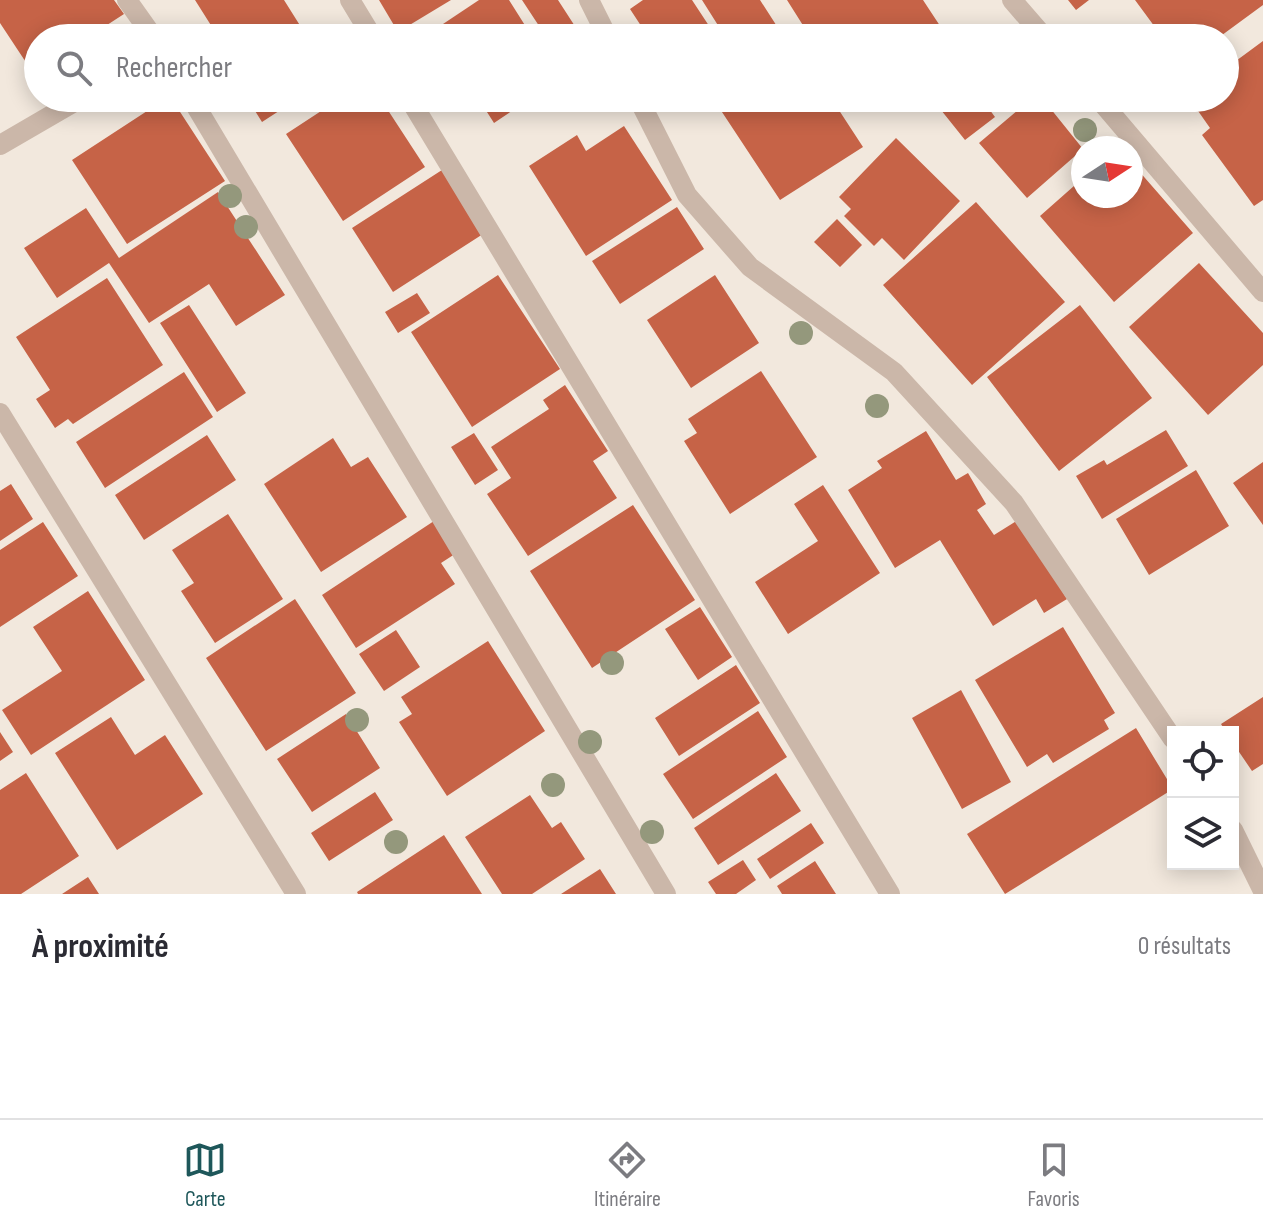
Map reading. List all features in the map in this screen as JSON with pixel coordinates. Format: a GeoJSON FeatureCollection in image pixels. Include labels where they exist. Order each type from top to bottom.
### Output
{"type":"FeatureCollection","features":[{"type":"Feature","properties":{"kind":"street"},"geometry":{"type":"LineString","coordinates":[[127,0],[144,24]]}},
{"type":"Feature","properties":{"kind":"street"},"geometry":{"type":"LineString","coordinates":[[350,0],[365,24]]}},
{"type":"Feature","properties":{"kind":"street"},"geometry":{"type":"LineString","coordinates":[[589,0],[601,24]]}},
{"type":"Feature","properties":{"kind":"street"},"geometry":{"type":"LineString","coordinates":[[1012,0],[1033,24]]}},
{"type":"Feature","properties":{"kind":"street"},"geometry":{"type":"LineString","coordinates":[[0,145],[57,112]]}},
{"type":"Feature","properties":{"kind":"street"},"geometry":{"type":"LineString","coordinates":[[199,112],[666,894]]}},
{"type":"Feature","properties":{"kind":"street"},"geometry":{"type":"LineString","coordinates":[[417,112],[890,894]]}},
{"type":"Feature","properties":{"kind":"street"},"geometry":{"type":"LineString","coordinates":[[645,112],[687,195],[750,267],[894,372],[1014,503],[1167,730]]}},
{"type":"Feature","properties":{"kind":"street"},"geometry":{"type":"LineString","coordinates":[[1110,112],[1263,292]]}},
{"type":"Feature","properties":{"kind":"street"},"geometry":{"type":"LineString","coordinates":[[0,413],[296,894]]}},
{"type":"Feature","properties":{"kind":"street"},"geometry":{"type":"LineString","coordinates":[[1239,842],[1263,891]]}},
{"type":"Feature","properties":{"kind":"building"},"geometry":{"type":"Polygon","coordinates":[[[0,0],[114,0],[124,14],[109,24],[24,24],[24,59],[0,23],[0,0]]]}},
{"type":"Feature","properties":{"kind":"building"},"geometry":{"type":"Polygon","coordinates":[[[195,0],[284,0],[299,24],[210,24],[195,0]]]}},
{"type":"Feature","properties":{"kind":"building"},"geometry":{"type":"Polygon","coordinates":[[[379,0],[451,0],[411,24],[393,24],[379,0]]]}},
{"type":"Feature","properties":{"kind":"building"},"geometry":{"type":"Polygon","coordinates":[[[479,0],[509,0],[524,24],[443,24],[479,0]]]}},
{"type":"Feature","properties":{"kind":"building"},"geometry":{"type":"Polygon","coordinates":[[[522,0],[558,0],[574,24],[538,24],[522,0]]]}},
{"type":"Feature","properties":{"kind":"building"},"geometry":{"type":"Polygon","coordinates":[[[643,0],[692,0],[708,24],[640,24],[630,9],[643,0]]]}},
{"type":"Feature","properties":{"kind":"building"},"geometry":{"type":"Polygon","coordinates":[[[702,0],[760,0],[775,24],[717,24],[702,0]]]}},
{"type":"Feature","properties":{"kind":"building"},"geometry":{"type":"Polygon","coordinates":[[[787,0],[923,0],[939,24],[802,24],[787,0]]]}},
{"type":"Feature","properties":{"kind":"building"},"geometry":{"type":"Polygon","coordinates":[[[1068,0],[1089,0],[1076,10],[1068,0]]]}},
{"type":"Feature","properties":{"kind":"building"},"geometry":{"type":"Polygon","coordinates":[[[1135,0],[1263,0],[1263,5],[1237,24],[1153,24],[1135,0]]]}},
{"type":"Feature","properties":{"kind":"building"},"geometry":{"type":"Polygon","coordinates":[[[1263,41],[1263,200],[1254,206],[1202,135],[1210,128],[1199,112],[1239,112],[1239,59],[1263,41]]]}},
{"type":"Feature","properties":{"kind":"building"},"geometry":{"type":"Polygon","coordinates":[[[146,112],[180,112],[225,181],[127,244],[72,160],[146,112]]]}},
{"type":"Feature","properties":{"kind":"building"},"geometry":{"type":"Polygon","coordinates":[[[256,112],[277,112],[262,122],[256,112]]]}},
{"type":"Feature","properties":{"kind":"building"},"geometry":{"type":"Polygon","coordinates":[[[320,112],[389,112],[425,167],[343,221],[286,134],[320,112]]]}},
{"type":"Feature","properties":{"kind":"building"},"geometry":{"type":"Polygon","coordinates":[[[487,112],[510,112],[494,123],[487,112]]]}},
{"type":"Feature","properties":{"kind":"building"},"geometry":{"type":"Polygon","coordinates":[[[722,112],[840,112],[863,147],[780,200],[722,112]]]}},
{"type":"Feature","properties":{"kind":"building"},"geometry":{"type":"Polygon","coordinates":[[[943,112],[991,112],[995,117],[965,140],[943,112]]]}},
{"type":"Feature","properties":{"kind":"building"},"geometry":{"type":"Polygon","coordinates":[[[1016,112],[1053,112],[1073,136],[1071,160],[1027,198],[979,143],[1016,112]]]}},
{"type":"Feature","properties":{"kind":"building"},"geometry":{"type":"Polygon","coordinates":[[[624,126],[672,200],[586,256],[529,166],[577,135],[586,151],[624,126]]]}},
{"type":"Feature","properties":{"kind":"building"},"geometry":{"type":"Polygon","coordinates":[[[896,138],[960,201],[904,260],[882,238],[874,246],[844,216],[851,209],[839,197],[896,138]]]}},
{"type":"Feature","properties":{"kind":"building"},"geometry":{"type":"Polygon","coordinates":[[[442,170],[483,234],[393,292],[352,228],[442,170]]]}},
{"type":"Feature","properties":{"kind":"building"},"geometry":{"type":"Polygon","coordinates":[[[1143,176],[1193,233],[1114,302],[1040,216],[1071,189],[1071,208],[1143,208],[1143,176]]]}},
{"type":"Feature","properties":{"kind":"building"},"geometry":{"type":"Polygon","coordinates":[[[218,192],[285,295],[236,326],[209,284],[149,323],[109,263],[57,298],[24,248],[86,208],[119,258],[218,192]]]}},
{"type":"Feature","properties":{"kind":"building"},"geometry":{"type":"Polygon","coordinates":[[[976,202],[1065,302],[972,385],[883,285],[976,202]]]}},
{"type":"Feature","properties":{"kind":"building"},"geometry":{"type":"Polygon","coordinates":[[[677,207],[704,249],[620,304],[592,261],[677,207]]]}},
{"type":"Feature","properties":{"kind":"building"},"geometry":{"type":"Polygon","coordinates":[[[837,219],[862,245],[840,267],[814,242],[837,219]]]}},
{"type":"Feature","properties":{"kind":"building"},"geometry":{"type":"Polygon","coordinates":[[[1199,263],[1263,333],[1263,365],[1208,415],[1129,327],[1199,263]]]}},
{"type":"Feature","properties":{"kind":"building"},"geometry":{"type":"Polygon","coordinates":[[[498,275],[560,369],[472,427],[411,332],[498,275]]]}},
{"type":"Feature","properties":{"kind":"building"},"geometry":{"type":"Polygon","coordinates":[[[715,275],[759,343],[691,388],[647,320],[715,275]]]}},
{"type":"Feature","properties":{"kind":"building"},"geometry":{"type":"Polygon","coordinates":[[[107,278],[163,365],[73,424],[68,419],[55,428],[36,399],[50,390],[16,337],[107,278]]]}},
{"type":"Feature","properties":{"kind":"building"},"geometry":{"type":"Polygon","coordinates":[[[417,293],[430,313],[398,333],[385,312],[417,293]]]}},
{"type":"Feature","properties":{"kind":"building"},"geometry":{"type":"Polygon","coordinates":[[[189,305],[246,393],[217,412],[160,323],[189,305]]]}},
{"type":"Feature","properties":{"kind":"building"},"geometry":{"type":"Polygon","coordinates":[[[1080,305],[1152,398],[1059,471],[987,377],[1080,305]]]}},
{"type":"Feature","properties":{"kind":"building"},"geometry":{"type":"Polygon","coordinates":[[[761,371],[817,457],[730,514],[684,441],[697,433],[688,419],[761,371]]]}},
{"type":"Feature","properties":{"kind":"building"},"geometry":{"type":"Polygon","coordinates":[[[184,372],[213,417],[105,488],[76,442],[184,372]]]}},
{"type":"Feature","properties":{"kind":"building"},"geometry":{"type":"Polygon","coordinates":[[[565,385],[608,451],[593,461],[617,498],[528,556],[487,494],[511,478],[491,447],[549,409],[543,400],[565,385]]]}},
{"type":"Feature","properties":{"kind":"building"},"geometry":{"type":"Polygon","coordinates":[[[1166,430],[1188,466],[1102,519],[1076,476],[1104,460],[1107,465],[1166,430]]]}},
{"type":"Feature","properties":{"kind":"building"},"geometry":{"type":"Polygon","coordinates":[[[926,431],[956,480],[968,473],[986,504],[977,510],[994,535],[1018,520],[1067,599],[1044,613],[1036,599],[993,626],[940,540],[895,568],[848,490],[882,468],[877,461],[926,431]]]}},
{"type":"Feature","properties":{"kind":"building"},"geometry":{"type":"Polygon","coordinates":[[[474,433],[498,470],[475,485],[451,447],[474,433]]]}},
{"type":"Feature","properties":{"kind":"building"},"geometry":{"type":"Polygon","coordinates":[[[207,435],[236,480],[144,540],[115,495],[207,435]]]}},
{"type":"Feature","properties":{"kind":"building"},"geometry":{"type":"Polygon","coordinates":[[[333,438],[351,467],[368,457],[407,517],[321,572],[264,484],[333,438]]]}},
{"type":"Feature","properties":{"kind":"building"},"geometry":{"type":"Polygon","coordinates":[[[1263,462],[1263,525],[1233,483],[1263,462]]]}},
{"type":"Feature","properties":{"kind":"building"},"geometry":{"type":"Polygon","coordinates":[[[1196,470],[1229,526],[1149,575],[1116,519],[1196,470]]]}},
{"type":"Feature","properties":{"kind":"building"},"geometry":{"type":"Polygon","coordinates":[[[11,484],[33,519],[0,541],[0,491],[11,484]]]}},
{"type":"Feature","properties":{"kind":"building"},"geometry":{"type":"Polygon","coordinates":[[[823,485],[880,573],[788,634],[755,582],[818,541],[794,504],[823,485]]]}},
{"type":"Feature","properties":{"kind":"building"},"geometry":{"type":"Polygon","coordinates":[[[633,505],[695,600],[592,668],[530,571],[633,505]]]}},
{"type":"Feature","properties":{"kind":"building"},"geometry":{"type":"Polygon","coordinates":[[[228,514],[283,599],[215,643],[181,591],[194,583],[172,550],[228,514]]]}},
{"type":"Feature","properties":{"kind":"building"},"geometry":{"type":"Polygon","coordinates":[[[437,519],[458,552],[441,563],[455,584],[356,648],[322,595],[437,519]]]}},
{"type":"Feature","properties":{"kind":"building"},"geometry":{"type":"Polygon","coordinates":[[[43,522],[78,576],[0,627],[0,550],[43,522]]]}},
{"type":"Feature","properties":{"kind":"building"},"geometry":{"type":"Polygon","coordinates":[[[88,591],[145,680],[31,755],[2,710],[62,671],[33,627],[88,591]]]}},
{"type":"Feature","properties":{"kind":"building"},"geometry":{"type":"Polygon","coordinates":[[[295,599],[356,693],[266,751],[206,658],[295,599]]]}},
{"type":"Feature","properties":{"kind":"building"},"geometry":{"type":"Polygon","coordinates":[[[700,607],[732,657],[698,680],[665,629],[700,607]]]}},
{"type":"Feature","properties":{"kind":"building"},"geometry":{"type":"Polygon","coordinates":[[[1063,627],[1115,713],[1104,720],[1109,729],[1053,763],[1047,754],[1027,767],[975,680],[1063,627]]]}},
{"type":"Feature","properties":{"kind":"building"},"geometry":{"type":"Polygon","coordinates":[[[396,630],[420,667],[384,691],[359,654],[396,630]]]}},
{"type":"Feature","properties":{"kind":"building"},"geometry":{"type":"Polygon","coordinates":[[[488,641],[545,731],[447,796],[399,722],[412,714],[401,697],[488,641]]]}},
{"type":"Feature","properties":{"kind":"building"},"geometry":{"type":"Polygon","coordinates":[[[736,665],[760,703],[679,756],[655,718],[736,665]]]}},
{"type":"Feature","properties":{"kind":"building"},"geometry":{"type":"Polygon","coordinates":[[[961,690],[1011,782],[962,809],[912,718],[961,690]]]}},
{"type":"Feature","properties":{"kind":"building"},"geometry":{"type":"Polygon","coordinates":[[[1263,697],[1263,764],[1252,771],[1239,752],[1239,726],[1221,724],[1263,697]]]}},
{"type":"Feature","properties":{"kind":"building"},"geometry":{"type":"Polygon","coordinates":[[[758,711],[787,757],[693,819],[663,774],[758,711]]]}},
{"type":"Feature","properties":{"kind":"building"},"geometry":{"type":"Polygon","coordinates":[[[346,714],[380,768],[312,812],[277,759],[346,714]]]}},
{"type":"Feature","properties":{"kind":"building"},"geometry":{"type":"Polygon","coordinates":[[[111,717],[135,755],[165,735],[203,794],[117,850],[55,753],[111,717]]]}},
{"type":"Feature","properties":{"kind":"building"},"geometry":{"type":"Polygon","coordinates":[[[1136,728],[1167,779],[1167,793],[1005,894],[967,834],[1136,728]]]}},
{"type":"Feature","properties":{"kind":"building"},"geometry":{"type":"Polygon","coordinates":[[[0,732],[13,752],[0,761],[0,732]]]}},
{"type":"Feature","properties":{"kind":"building"},"geometry":{"type":"Polygon","coordinates":[[[26,773],[79,856],[21,894],[0,894],[0,790],[26,773]]]}},
{"type":"Feature","properties":{"kind":"building"},"geometry":{"type":"Polygon","coordinates":[[[776,773],[801,811],[718,865],[694,828],[776,773]]]}},
{"type":"Feature","properties":{"kind":"building"},"geometry":{"type":"Polygon","coordinates":[[[375,792],[393,820],[329,861],[311,833],[375,792]]]}},
{"type":"Feature","properties":{"kind":"building"},"geometry":{"type":"Polygon","coordinates":[[[530,795],[552,828],[561,822],[585,859],[532,894],[502,894],[465,837],[530,795]]]}},
{"type":"Feature","properties":{"kind":"building"},"geometry":{"type":"Polygon","coordinates":[[[811,823],[824,843],[770,879],[757,859],[811,823]]]}},
{"type":"Feature","properties":{"kind":"building"},"geometry":{"type":"Polygon","coordinates":[[[444,835],[482,894],[358,894],[357,892],[444,835]]]}},
{"type":"Feature","properties":{"kind":"building"},"geometry":{"type":"Polygon","coordinates":[[[743,860],[756,880],[736,894],[716,894],[708,882],[743,860]]]}},
{"type":"Feature","properties":{"kind":"building"},"geometry":{"type":"Polygon","coordinates":[[[815,861],[836,894],[782,894],[777,886],[815,861]]]}},
{"type":"Feature","properties":{"kind":"building"},"geometry":{"type":"Polygon","coordinates":[[[600,869],[616,894],[561,894],[600,869]]]}},
{"type":"Feature","properties":{"kind":"building"},"geometry":{"type":"Polygon","coordinates":[[[88,877],[99,894],[62,894],[88,877]]]}}]}
